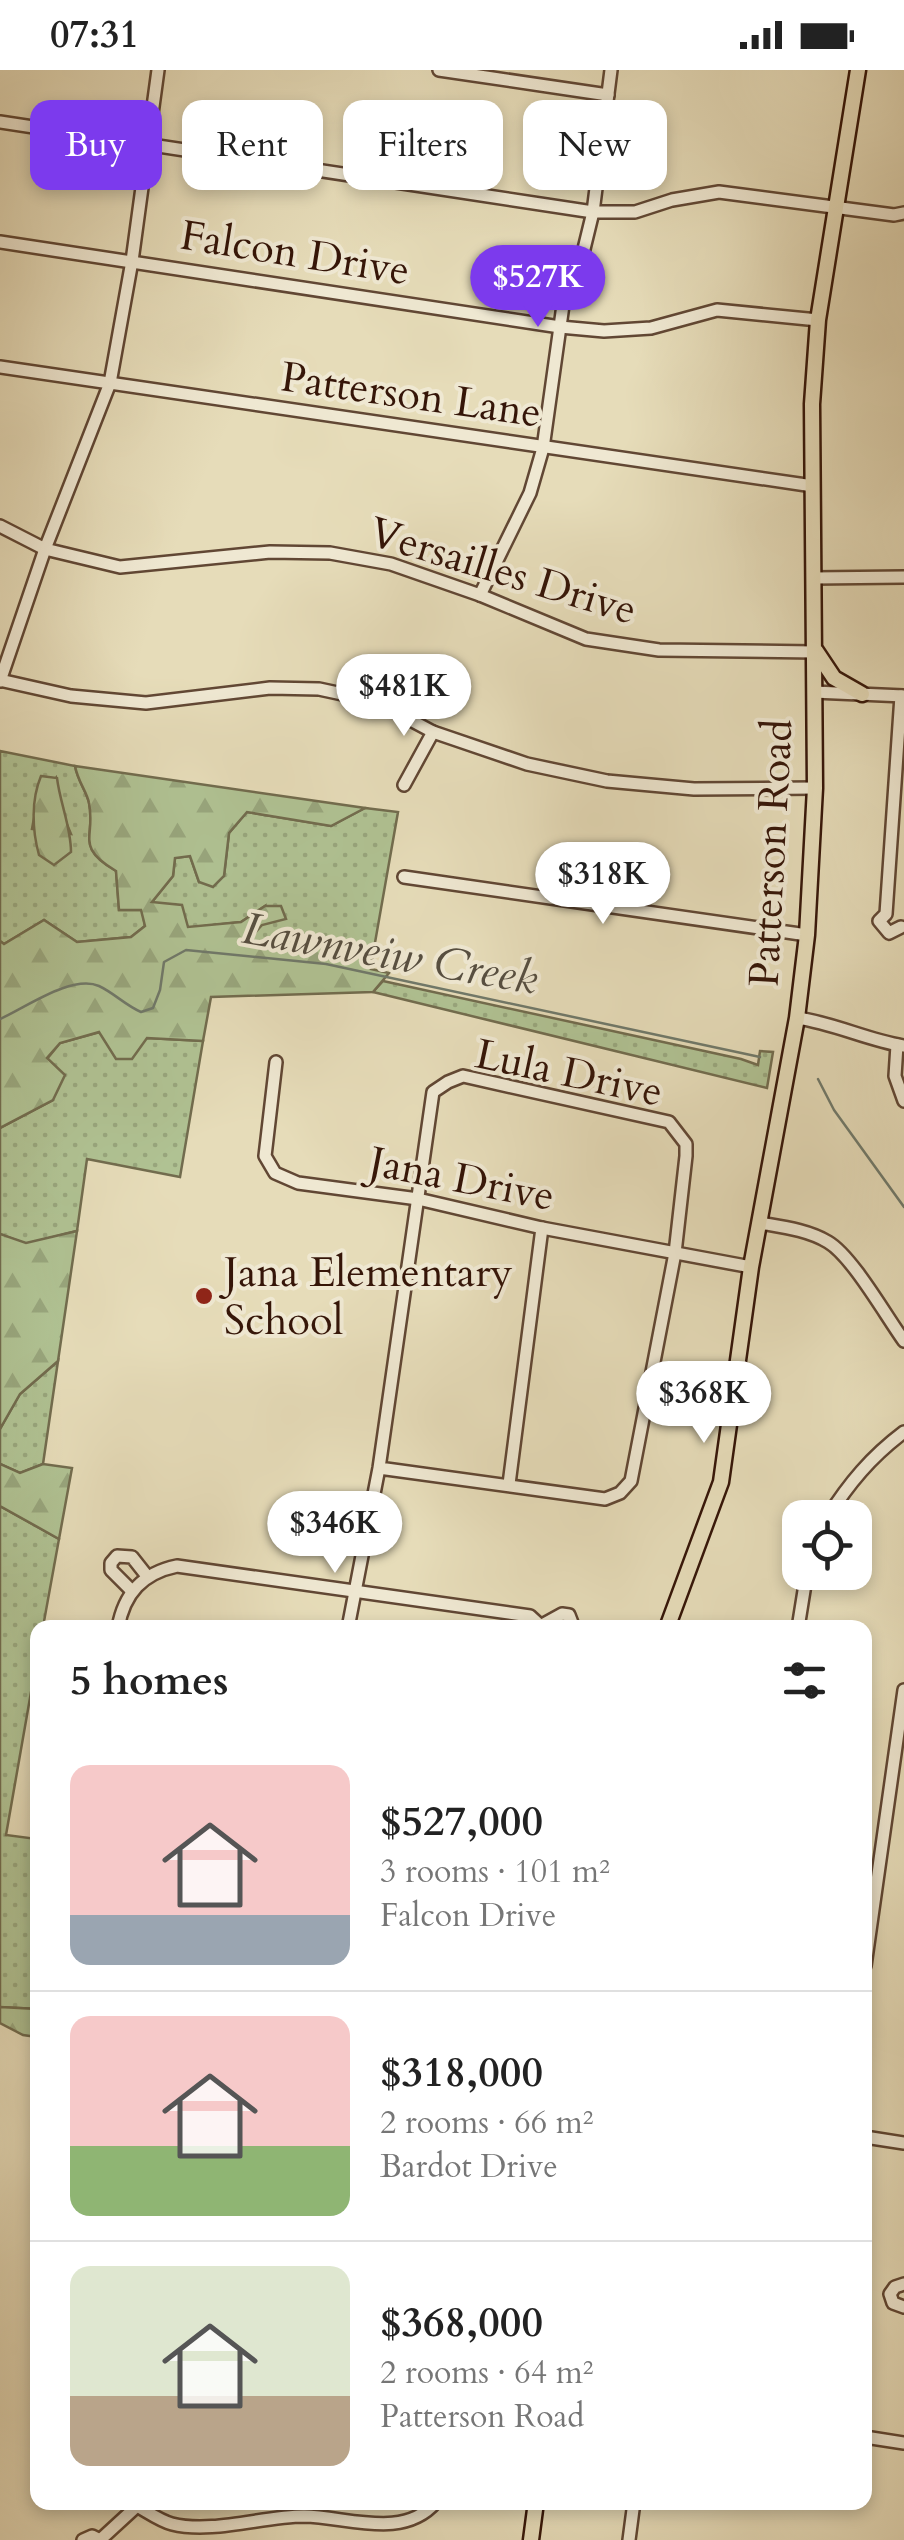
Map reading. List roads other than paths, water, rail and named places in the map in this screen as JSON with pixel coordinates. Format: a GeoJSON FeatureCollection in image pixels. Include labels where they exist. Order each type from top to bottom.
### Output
{"type":"FeatureCollection","features":[{"type":"Feature","properties":{"kind":"main road","name":"Patterson Road"},"geometry":{"type":"LineString","coordinates":[[669,1620],[721,1482],[751,1267],[797,1018],[807,936],[814,788],[812,404],[818,320],[858,70]]}},
{"type":"Feature","properties":{"kind":"main road"},"geometry":{"type":"LineString","coordinates":[[815,651],[834,678],[862,694]]}},
{"type":"Feature","properties":{"kind":"main road"},"geometry":{"type":"LineString","coordinates":[[531,2540],[535,2510]]}},
{"type":"Feature","properties":{"kind":"street"},"geometry":{"type":"LineString","coordinates":[[154,100],[158,70]]}},
{"type":"Feature","properties":{"kind":"street"},"geometry":{"type":"LineString","coordinates":[[439,70],[608,95]]}},
{"type":"Feature","properties":{"kind":"street"},"geometry":{"type":"LineString","coordinates":[[480,595],[530,493],[542,448],[564,298],[583,253],[593,212],[611,70]]}},
{"type":"Feature","properties":{"kind":"street"},"geometry":{"type":"LineString","coordinates":[[0,122],[30,127]]}},
{"type":"Feature","properties":{"kind":"street"},"geometry":{"type":"LineString","coordinates":[[162,147],[593,212],[635,212],[672,200],[719,192],[894,216],[904,214]]}},
{"type":"Feature","properties":{"kind":"street"},"geometry":{"type":"LineString","coordinates":[[142,190],[110,383],[45,549],[0,680],[70,696],[146,703],[270,688],[320,689],[375,701],[433,732],[527,764],[607,781],[694,789],[814,788]]}},
{"type":"Feature","properties":{"kind":"street","name":"Falcon Drive"},"geometry":{"type":"LineString","coordinates":[[0,242],[560,327],[604,331],[651,328],[717,310],[818,320]]}},
{"type":"Feature","properties":{"kind":"street","name":"Patterson Lane"},"geometry":{"type":"LineString","coordinates":[[0,367],[813,486]]}},
{"type":"Feature","properties":{"kind":"street","name":"Versailles Drive"},"geometry":{"type":"LineString","coordinates":[[0,526],[45,549],[120,567],[270,552],[330,553],[391,564],[480,595],[586,639],[659,650],[815,651]]}},
{"type":"Feature","properties":{"kind":"street"},"geometry":{"type":"LineString","coordinates":[[814,578],[904,578]]}},
{"type":"Feature","properties":{"kind":"street"},"geometry":{"type":"LineString","coordinates":[[814,692],[903,696],[899,812],[886,914],[902,928]]}},
{"type":"Feature","properties":{"kind":"street"},"geometry":{"type":"LineString","coordinates":[[404,785],[433,732]]}},
{"type":"Feature","properties":{"kind":"street"},"geometry":{"type":"LineString","coordinates":[[404,878],[807,936]]}},
{"type":"Feature","properties":{"kind":"street"},"geometry":{"type":"LineString","coordinates":[[797,1018],[830,1023],[901,1045],[894,1076],[904,1100]]}},
{"type":"Feature","properties":{"kind":"street","name":"Jana Drive"},"geometry":{"type":"LineString","coordinates":[[276,1062],[265,1156],[276,1173],[298,1183],[418,1199],[542,1228],[751,1267]]}},
{"type":"Feature","properties":{"kind":"street","name":"Lula Drive"},"geometry":{"type":"LineString","coordinates":[[418,1199],[434,1092],[464,1076],[669,1122],[686,1144],[674,1253]]}},
{"type":"Feature","properties":{"kind":"street"},"geometry":{"type":"LineString","coordinates":[[349,1620],[380,1468],[418,1199]]}},
{"type":"Feature","properties":{"kind":"street"},"geometry":{"type":"LineString","coordinates":[[760,1223],[802,1231],[830,1243],[904,1341]]}},
{"type":"Feature","properties":{"kind":"street"},"geometry":{"type":"LineString","coordinates":[[509,1484],[542,1228]]}},
{"type":"Feature","properties":{"kind":"street"},"geometry":{"type":"LineString","coordinates":[[380,1468],[605,1499],[620,1493],[630,1481],[674,1253]]}},
{"type":"Feature","properties":{"kind":"street"},"geometry":{"type":"LineString","coordinates":[[838,1500],[876,1454],[904,1432]]}},
{"type":"Feature","properties":{"kind":"street"},"geometry":{"type":"LineString","coordinates":[[132,1591],[111,1570],[118,1556],[132,1557],[147,1576]]}},
{"type":"Feature","properties":{"kind":"street"},"geometry":{"type":"LineString","coordinates":[[119,1620],[121,1608],[147,1576],[177,1566],[530,1616],[535,1620]]}},
{"type":"Feature","properties":{"kind":"street"},"geometry":{"type":"LineString","coordinates":[[799,1620],[804,1590]]}},
{"type":"Feature","properties":{"kind":"street"},"geometry":{"type":"LineString","coordinates":[[872,1864],[904,1690]]}},
{"type":"Feature","properties":{"kind":"street"},"geometry":{"type":"LineString","coordinates":[[872,2138],[904,2143]]}},
{"type":"Feature","properties":{"kind":"street"},"geometry":{"type":"LineString","coordinates":[[904,2284],[895,2286],[890,2294],[893,2303],[904,2307]]}},
{"type":"Feature","properties":{"kind":"street"},"geometry":{"type":"LineString","coordinates":[[872,2439],[904,2443]]}},
{"type":"Feature","properties":{"kind":"street"},"geometry":{"type":"LineString","coordinates":[[83,2540],[92,2536],[100,2540],[130,2510]]}},
{"type":"Feature","properties":{"kind":"street"},"geometry":{"type":"LineString","coordinates":[[147,2510],[172,2524],[218,2525],[304,2516],[374,2527],[400,2526],[430,2510]]}},
{"type":"Feature","properties":{"kind":"street"},"geometry":{"type":"LineString","coordinates":[[629,2540],[633,2510]]}},
{"type":"Feature","properties":{"kind":"waterway","name":"Lawnveiw Creek"},"geometry":{"type":"LineString","coordinates":[[0,1019],[62,988],[88,984],[99,986],[141,1012],[153,1008],[164,962],[186,950],[326,964],[760,1057]]}},
{"type":"Feature","properties":{"kind":"waterway","name":"Lawnveiw Creek"},"geometry":{"type":"LineString","coordinates":[[818,1079],[834,1110],[904,1207]]}},
{"type":"Feature","properties":{"kind":"place","name":"Jana Elementary School"},"geometry":{"type":"Point","coordinates":[204,1296]}}]}
